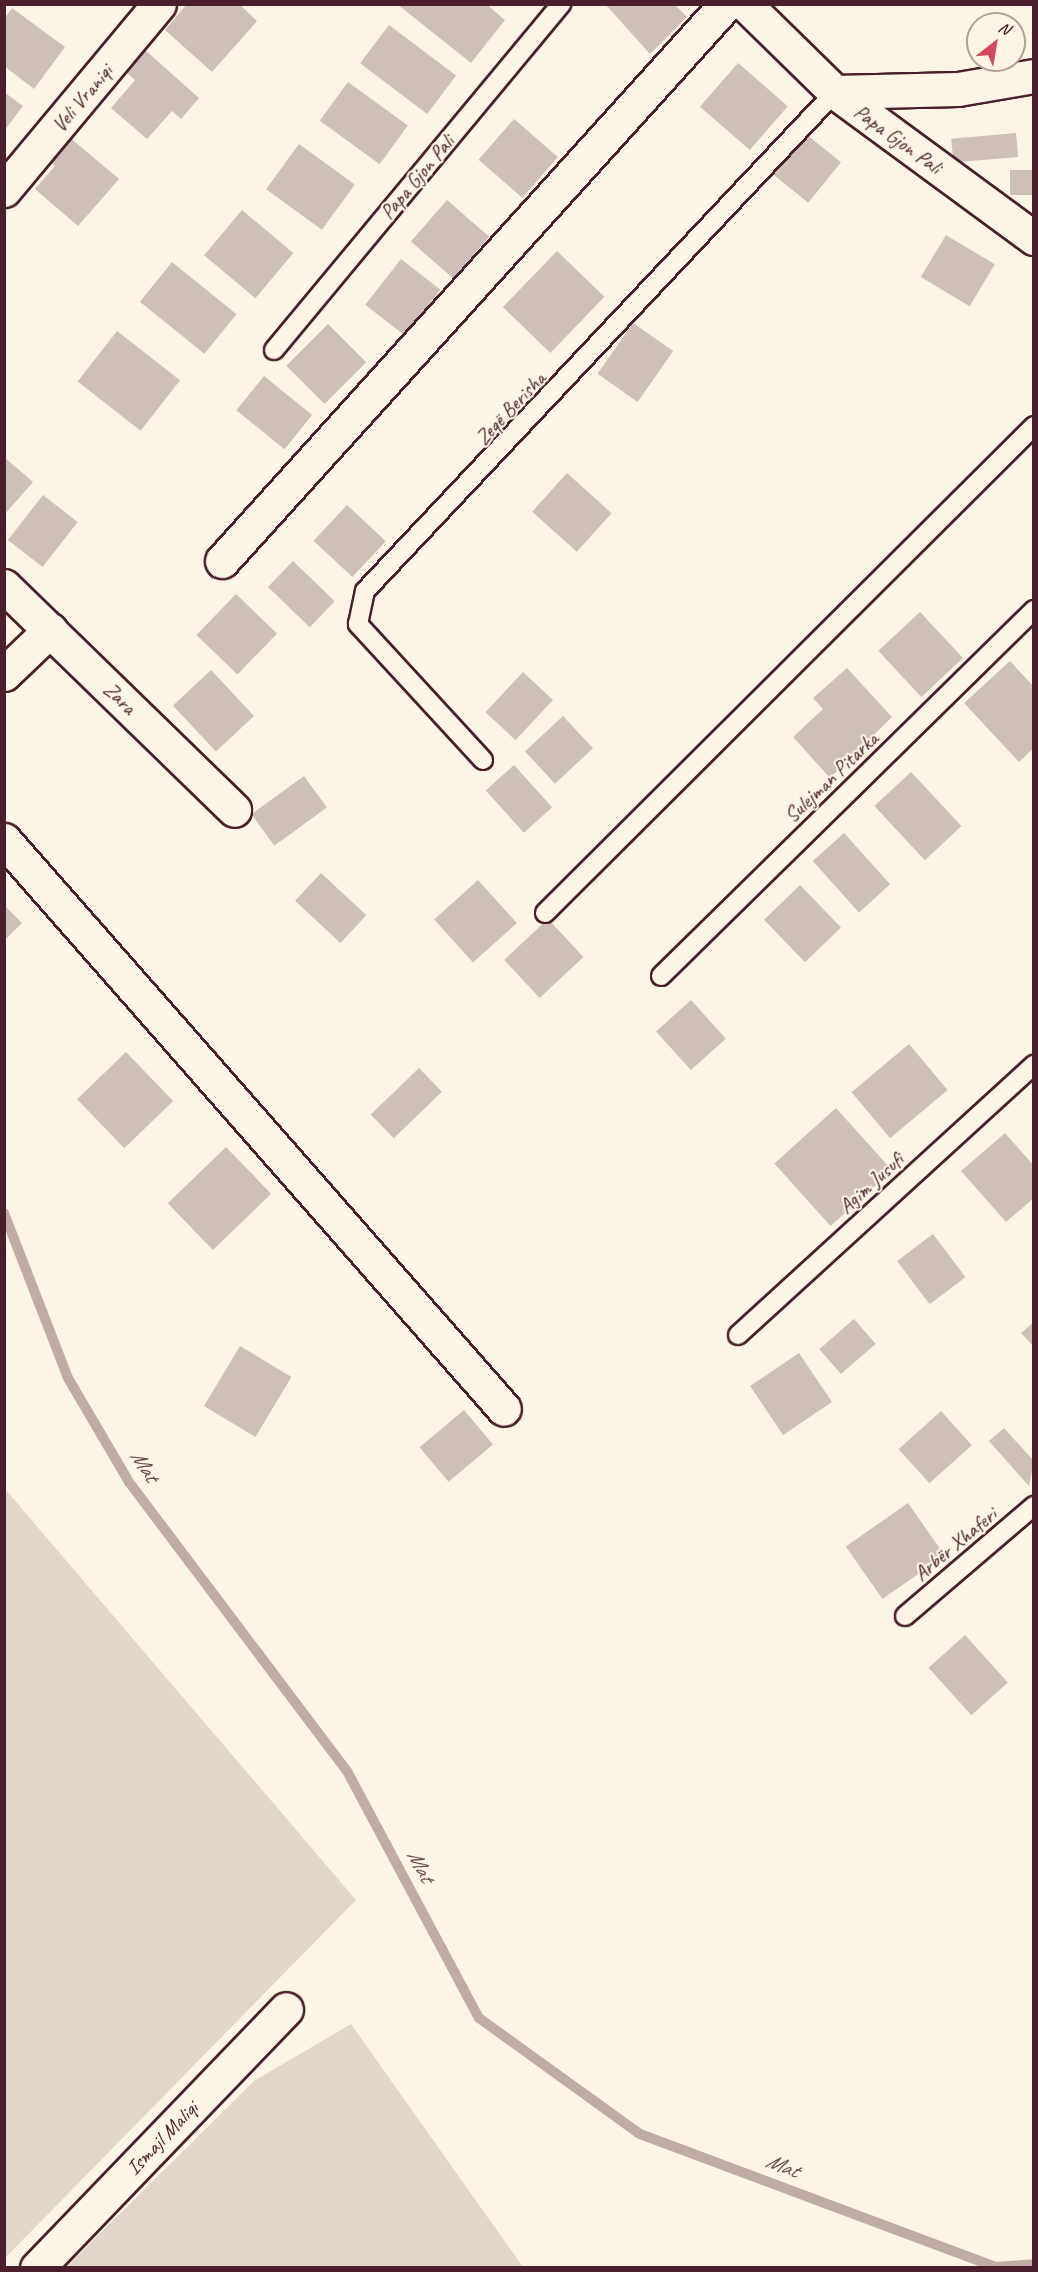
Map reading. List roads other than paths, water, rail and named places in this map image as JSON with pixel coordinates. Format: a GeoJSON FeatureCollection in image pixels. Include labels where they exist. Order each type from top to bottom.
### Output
{"type":"FeatureCollection","features":[{"type":"Feature","properties":{"kind":"street","name":"Veli Vraniqi"},"geometry":{"type":"LineString","coordinates":[[4,190],[159,4]]}},
{"type":"Feature","properties":{"kind":"street"},"geometry":{"type":"LineString","coordinates":[[222,561],[726,4]]}},
{"type":"Feature","properties":{"kind":"street","name":"Papa Gjon Pali"},"geometry":{"type":"LineString","coordinates":[[745,4],[836,92],[1034,238]]}},
{"type":"Feature","properties":{"kind":"street"},"geometry":{"type":"LineString","coordinates":[[836,92],[958,89],[1034,76]]}},
{"type":"Feature","properties":{"kind":"street","name":"Zara"},"geometry":{"type":"LineString","coordinates":[[4,586],[234,810]]}},
{"type":"Feature","properties":{"kind":"street"},"geometry":{"type":"LineString","coordinates":[[4,674],[50,630]]}},
{"type":"Feature","properties":{"kind":"street"},"geometry":{"type":"LineString","coordinates":[[4,840],[504,1409]]}},
{"type":"Feature","properties":{"kind":"street","name":"Ismajl Maliqi"},"geometry":{"type":"LineString","coordinates":[[37,2268],[286,2009]]}},
{"type":"Feature","properties":{"kind":"lane","name":"Papa Gjon Pali"},"geometry":{"type":"LineString","coordinates":[[274,350],[561,4]]}},
{"type":"Feature","properties":{"kind":"lane","name":"Zeqë Berisha"},"geometry":{"type":"LineString","coordinates":[[483,760],[358,624],[365,591],[836,92]]}},
{"type":"Feature","properties":{"kind":"lane"},"geometry":{"type":"LineString","coordinates":[[545,913],[1034,426]]}},
{"type":"Feature","properties":{"kind":"lane","name":"Sulejman Pitarka"},"geometry":{"type":"LineString","coordinates":[[661,976],[1034,610]]}},
{"type":"Feature","properties":{"kind":"lane","name":"Agim Jusufi"},"geometry":{"type":"LineString","coordinates":[[738,1335],[1034,1065]]}},
{"type":"Feature","properties":{"kind":"lane","name":"Arbër Xhaferi"},"geometry":{"type":"LineString","coordinates":[[905,1616],[1034,1506]]}},
{"type":"Feature","properties":{"kind":"waterway","name":"Mat"},"geometry":{"type":"LineString","coordinates":[[4,1213],[68,1378],[129,1482],[347,1771],[479,2018],[640,2134],[995,2267],[1034,2264]]}}]}
